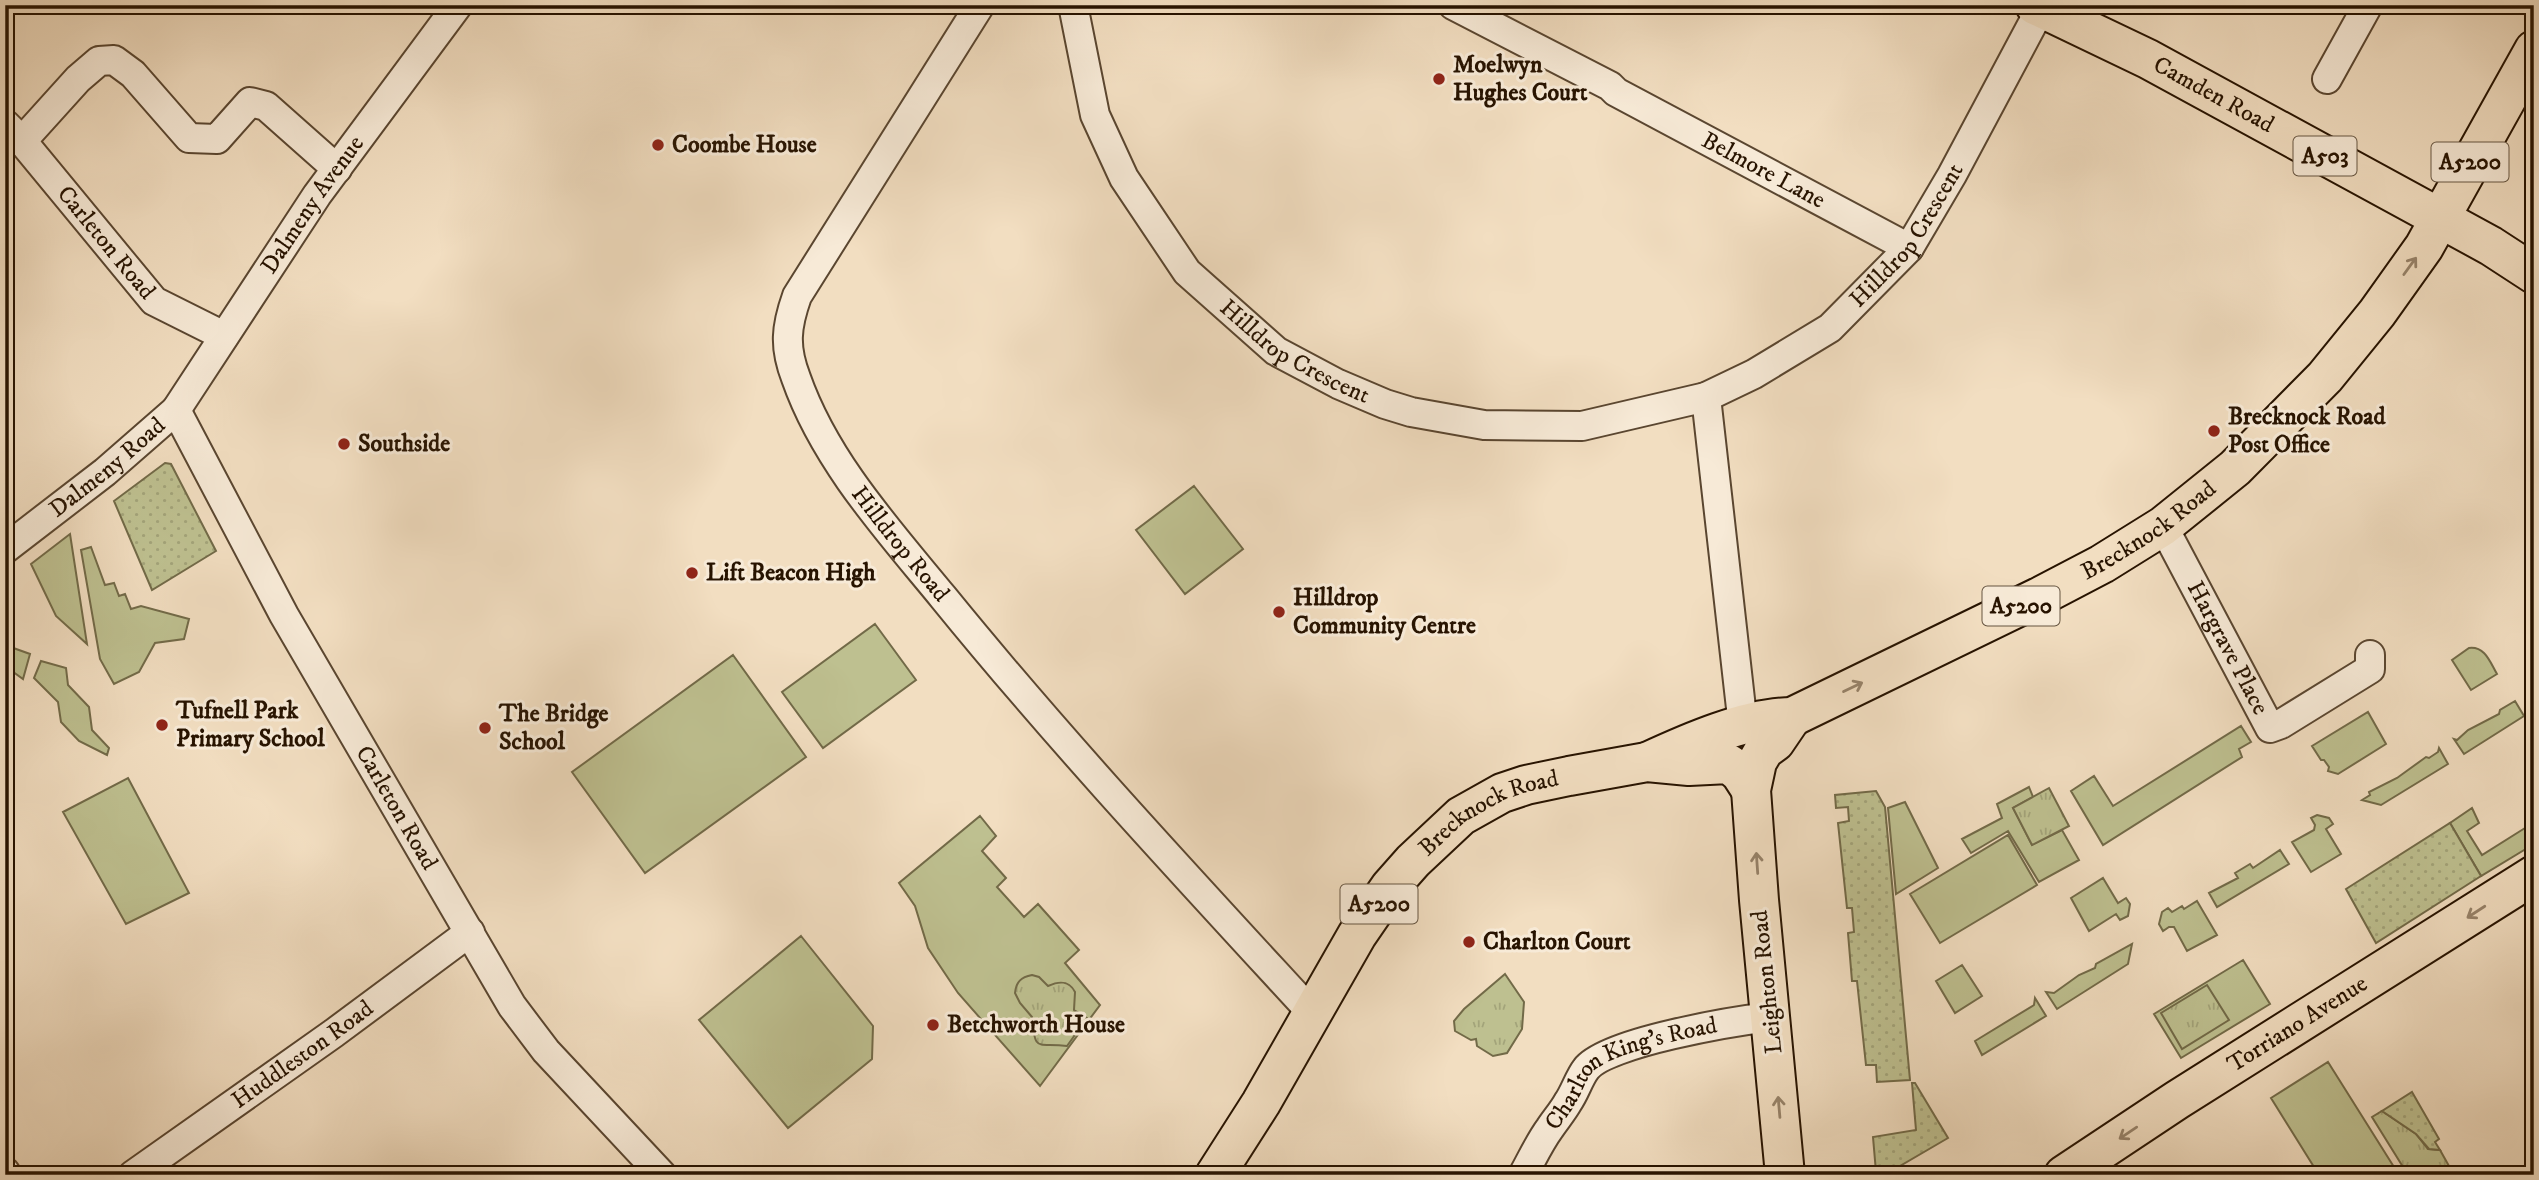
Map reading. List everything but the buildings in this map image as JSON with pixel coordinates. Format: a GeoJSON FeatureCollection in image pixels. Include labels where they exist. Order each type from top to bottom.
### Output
{"type":"FeatureCollection","features":[{"type":"Feature","properties":{"kind":"main road","name":"Camden Road"},"geometry":{"type":"LineString","coordinates":[[2038,7],[2148,59],[2441,218],[2534,274]]}},
{"type":"Feature","properties":{"kind":"main road","name":"A5200"},"geometry":{"type":"LineString","coordinates":[[2441,218],[2534,50]]}},
{"type":"Feature","properties":{"kind":"main road","name":"Brecknock Road"},"geometry":{"type":"LineString","coordinates":[[1215,1175],[1261,1103],[1357,935],[1390,887],[1413,861],[1461,816],[1481,803],[1526,785],[1647,762],[1682,746],[1771,717],[1792,717],[2111,559],[2163,526],[2235,468],[2325,377],[2376,313],[2424,247],[2441,218]]}},
{"type":"Feature","properties":{"kind":"main road","name":"A5200"},"geometry":{"type":"LineString","coordinates":[[1751,790],[1764,750],[1775,742],[1792,717]]}},
{"type":"Feature","properties":{"kind":"main road","name":"Brecknock Road"},"geometry":{"type":"LineString","coordinates":[[1647,762],[1689,766],[1728,764],[1740,773],[1751,790]]}},
{"type":"Feature","properties":{"kind":"main road","name":"Leighton Road"},"geometry":{"type":"LineString","coordinates":[[1751,790],[1786,1175]]}},
{"type":"Feature","properties":{"kind":"main road","name":"Torriano Avenue"},"geometry":{"type":"LineString","coordinates":[[2064,1175],[2177,1100],[2534,875]]}},
{"type":"Feature","properties":{"kind":"street","name":"Dalmeny Avenue"},"geometry":{"type":"LineString","coordinates":[[176,410],[317,195],[458,5]]}},
{"type":"Feature","properties":{"kind":"street","name":"Hilldrop Road"},"geometry":{"type":"LineString","coordinates":[[980,5],[797,296],[787,332],[789,354],[796,379],[821,433],[860,492],[911,558],[1013,681],[1312,1013]]}},
{"type":"Feature","properties":{"kind":"street","name":"Hilldrop Crescent"},"geometry":{"type":"LineString","coordinates":[[1073,5],[1095,115],[1124,178],[1187,272],[1276,351],[1338,384],[1411,412],[1484,425],[1583,426],[1706,397],[1754,374],[1830,328],[1909,248],[1952,175],[2038,7]]}},
{"type":"Feature","properties":{"kind":"street","name":"Belmore Lane"},"geometry":{"type":"LineString","coordinates":[[1453,5],[1610,86],[1615,92],[1909,248]]}},
{"type":"Feature","properties":{"kind":"street"},"geometry":{"type":"LineString","coordinates":[[2327,79],[2368,5]]}},
{"type":"Feature","properties":{"kind":"street"},"geometry":{"type":"LineString","coordinates":[[14,132],[99,61],[114,60],[132,74],[189,138],[217,139],[250,102],[266,106],[337,169]]}},
{"type":"Feature","properties":{"kind":"street","name":"Carleton Road"},"geometry":{"type":"LineString","coordinates":[[14,132],[154,301],[224,336]]}},
{"type":"Feature","properties":{"kind":"street"},"geometry":{"type":"LineString","coordinates":[[1706,397],[1743,726]]}},
{"type":"Feature","properties":{"kind":"street","name":"Carleton Road"},"geometry":{"type":"LineString","coordinates":[[176,410],[284,615],[512,1006],[534,1036],[662,1175]]}},
{"type":"Feature","properties":{"kind":"street","name":"Dalmeny Road"},"geometry":{"type":"LineString","coordinates":[[5,549],[105,472],[176,410]]}},
{"type":"Feature","properties":{"kind":"street","name":"Hargrave Place"},"geometry":{"type":"LineString","coordinates":[[2163,526],[2270,729],[2371,670],[2370,654]]}},
{"type":"Feature","properties":{"kind":"street","name":"Huddleston Road"},"geometry":{"type":"LineString","coordinates":[[133,1175],[334,1033],[470,932]]}},
{"type":"Feature","properties":{"kind":"street","name":"Charlton King's Road"},"geometry":{"type":"LineString","coordinates":[[1523,1175],[1550,1127],[1576,1090],[1586,1068],[1599,1058],[1615,1049],[1643,1042],[1741,1020],[1770,1017]]}},
{"type":"Feature","properties":{"kind":"green space"},"geometry":{"type":"Polygon","coordinates":[[[165,463],[171,464],[216,551],[152,590],[114,501],[165,463]]]}},
{"type":"Feature","properties":{"kind":"green space"},"geometry":{"type":"Polygon","coordinates":[[[1194,486],[1243,549],[1185,594],[1136,530],[1194,486]]]}},
{"type":"Feature","properties":{"kind":"green space"},"geometry":{"type":"Polygon","coordinates":[[[70,534],[87,644],[56,616],[31,564],[70,534]]]}},
{"type":"Feature","properties":{"kind":"green space"},"geometry":{"type":"Polygon","coordinates":[[[91,547],[105,585],[114,583],[119,596],[125,594],[131,609],[141,606],[189,619],[184,639],[155,643],[139,672],[114,684],[100,659],[81,550],[91,547]]]}},
{"type":"Feature","properties":{"kind":"green space"},"geometry":{"type":"Polygon","coordinates":[[[875,624],[916,680],[823,748],[782,692],[875,624]]]}},
{"type":"Feature","properties":{"kind":"green space"},"geometry":{"type":"Polygon","coordinates":[[[5,645],[30,654],[23,679],[5,666],[5,645]]]}},
{"type":"Feature","properties":{"kind":"green space"},"geometry":{"type":"Polygon","coordinates":[[[2469,648],[2483,652],[2497,674],[2471,690],[2452,660],[2469,648]]]}},
{"type":"Feature","properties":{"kind":"green space"},"geometry":{"type":"Polygon","coordinates":[[[733,655],[806,757],[645,873],[572,772],[733,655]]]}},
{"type":"Feature","properties":{"kind":"green space"},"geometry":{"type":"Polygon","coordinates":[[[41,661],[66,668],[68,685],[89,707],[92,730],[109,748],[107,755],[79,741],[61,722],[58,702],[34,678],[41,661]]]}},
{"type":"Feature","properties":{"kind":"green space"},"geometry":{"type":"Polygon","coordinates":[[[2515,701],[2524,716],[2464,754],[2454,739],[2457,740],[2468,730],[2499,714],[2500,710],[2515,701]]]}},
{"type":"Feature","properties":{"kind":"green space"},"geometry":{"type":"Polygon","coordinates":[[[2368,712],[2386,744],[2338,774],[2328,771],[2329,767],[2312,746],[2368,712]]]}},
{"type":"Feature","properties":{"kind":"green space"},"geometry":{"type":"Polygon","coordinates":[[[2241,726],[2251,742],[2239,749],[2242,757],[2103,845],[2071,791],[2094,776],[2113,806],[2241,726]]]}},
{"type":"Feature","properties":{"kind":"green space"},"geometry":{"type":"Polygon","coordinates":[[[2439,748],[2448,764],[2381,805],[2362,800],[2370,795],[2369,792],[2438,752],[2439,748]]]}},
{"type":"Feature","properties":{"kind":"green space"},"geometry":{"type":"Polygon","coordinates":[[[128,778],[189,893],[126,924],[63,812],[128,778]]]}},
{"type":"Feature","properties":{"kind":"green space"},"geometry":{"type":"Polygon","coordinates":[[[2029,787],[2033,797],[2013,808],[2032,845],[2062,830],[2079,860],[2039,882],[2008,831],[1971,853],[1962,839],[2002,818],[1997,804],[2029,787]]]}},
{"type":"Feature","properties":{"kind":"green space"},"geometry":{"type":"Polygon","coordinates":[[[2049,788],[2069,826],[2032,845],[2013,808],[2049,788]]]}},
{"type":"Feature","properties":{"kind":"green space"},"geometry":{"type":"Polygon","coordinates":[[[1876,791],[1885,807],[1910,1080],[1877,1082],[1876,1065],[1866,1065],[1857,981],[1852,981],[1848,933],[1854,932],[1852,908],[1847,908],[1838,823],[1849,821],[1848,807],[1836,808],[1835,795],[1876,791]]]}},
{"type":"Feature","properties":{"kind":"green space"},"geometry":{"type":"Polygon","coordinates":[[[1905,802],[1938,868],[1896,894],[1888,808],[1905,802]]]}},
{"type":"Feature","properties":{"kind":"green space"},"geometry":{"type":"Polygon","coordinates":[[[2472,808],[2479,823],[2467,831],[2482,855],[2525,828],[2527,831],[2534,827],[2534,844],[2481,876],[2450,823],[2472,808]]]}},
{"type":"Feature","properties":{"kind":"green space"},"geometry":{"type":"Polygon","coordinates":[[[2317,815],[2329,818],[2333,824],[2326,829],[2341,854],[2311,872],[2292,842],[2314,830],[2315,825],[2311,818],[2317,815]]]}},
{"type":"Feature","properties":{"kind":"green space"},"geometry":{"type":"Polygon","coordinates":[[[980,816],[996,836],[982,851],[1006,878],[997,887],[1024,917],[1038,904],[1079,950],[1065,963],[1100,1005],[1040,1086],[958,993],[928,948],[915,906],[899,883],[980,816]]]}},
{"type":"Feature","properties":{"kind":"green space"},"geometry":{"type":"Polygon","coordinates":[[[2450,823],[2481,876],[2376,943],[2346,889],[2450,823]]]}},
{"type":"Feature","properties":{"kind":"green space"},"geometry":{"type":"Polygon","coordinates":[[[2008,835],[2037,885],[1940,943],[1910,894],[2008,835]]]}},
{"type":"Feature","properties":{"kind":"green space"},"geometry":{"type":"Polygon","coordinates":[[[2280,850],[2289,864],[2217,907],[2209,893],[2238,878],[2235,873],[2250,864],[2253,868],[2280,850]]]}},
{"type":"Feature","properties":{"kind":"green space"},"geometry":{"type":"Polygon","coordinates":[[[2103,878],[2118,903],[2126,898],[2130,904],[2128,916],[2120,920],[2116,914],[2089,931],[2071,898],[2103,878]]]}},
{"type":"Feature","properties":{"kind":"green space"},"geometry":{"type":"Polygon","coordinates":[[[2197,901],[2217,935],[2187,951],[2174,927],[2163,931],[2159,924],[2162,912],[2168,908],[2172,912],[2197,901]]]}},
{"type":"Feature","properties":{"kind":"green space"},"geometry":{"type":"Polygon","coordinates":[[[801,936],[873,1026],[872,1059],[788,1128],[699,1020],[801,936]]]}},
{"type":"Feature","properties":{"kind":"green space"},"geometry":{"type":"Polygon","coordinates":[[[2132,944],[2128,964],[2057,1009],[2046,992],[2054,993],[2079,975],[2095,968],[2096,964],[2132,944]]]}},
{"type":"Feature","properties":{"kind":"green space"},"geometry":{"type":"Polygon","coordinates":[[[2243,960],[2270,1004],[2181,1058],[2154,1014],[2243,960]]]}},
{"type":"Feature","properties":{"kind":"green space"},"geometry":{"type":"Polygon","coordinates":[[[1962,965],[1982,996],[1955,1013],[1936,981],[1962,965]]]}},
{"type":"Feature","properties":{"kind":"green space"},"geometry":{"type":"Polygon","coordinates":[[[1505,974],[1524,1002],[1522,1029],[1507,1053],[1493,1056],[1477,1046],[1476,1039],[1471,1040],[1455,1031],[1454,1021],[1505,974]]]}},
{"type":"Feature","properties":{"kind":"green space"},"geometry":{"type":"Polygon","coordinates":[[[1032,975],[1039,977],[1048,986],[1067,984],[1075,992],[1074,1010],[1087,1018],[1067,1046],[1044,1045],[1036,1041],[1032,1017],[1015,993],[1020,981],[1032,975]]]}},
{"type":"Feature","properties":{"kind":"green space"},"geometry":{"type":"Polygon","coordinates":[[[2207,985],[2229,1020],[2182,1049],[2161,1013],[2207,985]]]}},
{"type":"Feature","properties":{"kind":"green space"},"geometry":{"type":"Polygon","coordinates":[[[2035,998],[2046,1016],[1982,1055],[1975,1041],[2034,1005],[2035,998]]]}},
{"type":"Feature","properties":{"kind":"green space"},"geometry":{"type":"Polygon","coordinates":[[[2328,1062],[2399,1175],[2319,1175],[2271,1098],[2328,1062]]]}},
{"type":"Feature","properties":{"kind":"green space"},"geometry":{"type":"Polygon","coordinates":[[[1912,1083],[1915,1083],[1948,1138],[1893,1170],[1876,1172],[1873,1137],[1916,1130],[1912,1083]]]}},
{"type":"Feature","properties":{"kind":"green space"},"geometry":{"type":"Polygon","coordinates":[[[2412,1092],[2439,1139],[2435,1142],[2440,1150],[2429,1149],[2416,1134],[2382,1111],[2412,1092]]]}},
{"type":"Feature","properties":{"kind":"green space"},"geometry":{"type":"Polygon","coordinates":[[[2382,1111],[2416,1134],[2428,1149],[2440,1150],[2454,1175],[2408,1175],[2372,1117],[2382,1111]]]}},
{"type":"Feature","properties":{"kind":"place","name":"Moelwyn Hughes Court"},"geometry":{"type":"Point","coordinates":[1439,79]}},
{"type":"Feature","properties":{"kind":"place","name":"Coombe House"},"geometry":{"type":"Point","coordinates":[658,145]}},
{"type":"Feature","properties":{"kind":"place","name":"Brecknock Road Post Office"},"geometry":{"type":"Point","coordinates":[2214,431]}},
{"type":"Feature","properties":{"kind":"place","name":"Southside"},"geometry":{"type":"Point","coordinates":[344,444]}},
{"type":"Feature","properties":{"kind":"place","name":"Lift Beacon High"},"geometry":{"type":"Point","coordinates":[692,573]}},
{"type":"Feature","properties":{"kind":"place","name":"Hilldrop Community Centre"},"geometry":{"type":"Point","coordinates":[1279,612]}},
{"type":"Feature","properties":{"kind":"place","name":"Tufnell Park Primary School"},"geometry":{"type":"Point","coordinates":[162,725]}},
{"type":"Feature","properties":{"kind":"place","name":"The Bridge School"},"geometry":{"type":"Point","coordinates":[485,728]}},
{"type":"Feature","properties":{"kind":"place","name":"Charlton Court"},"geometry":{"type":"Point","coordinates":[1469,942]}},
{"type":"Feature","properties":{"kind":"place","name":"Betchworth House"},"geometry":{"type":"Point","coordinates":[933,1025]}}]}
